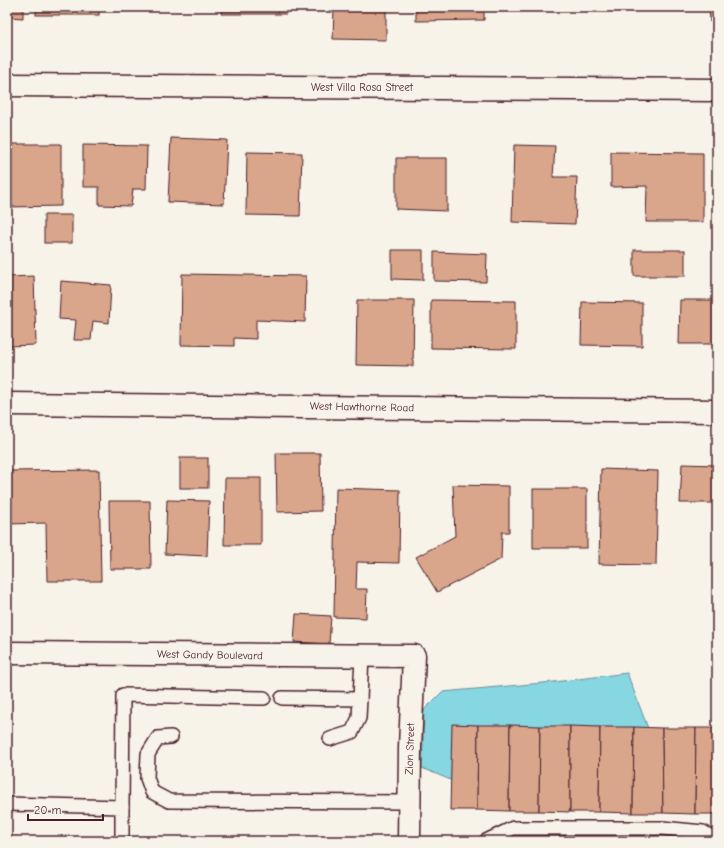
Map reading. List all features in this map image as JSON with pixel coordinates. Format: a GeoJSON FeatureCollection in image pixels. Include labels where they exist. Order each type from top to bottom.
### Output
{"type":"FeatureCollection","features":[{"type":"Feature","properties":{"kind":"street","name":"West Villa Rosa Street"},"geometry":{"type":"LineString","coordinates":[[7,85],[717,90]]}},
{"type":"Feature","properties":{"kind":"street","name":"West Hawthorne Road"},"geometry":{"type":"LineString","coordinates":[[7,404],[717,411]]}},
{"type":"Feature","properties":{"kind":"street","name":"West Gandy Boulevard"},"geometry":{"type":"LineString","coordinates":[[7,653],[414,656]]}},
{"type":"Feature","properties":{"kind":"street","name":"Zion Street"},"geometry":{"type":"LineString","coordinates":[[409,841],[410,747],[414,656]]}},
{"type":"Feature","properties":{"kind":"lane"},"geometry":{"type":"LineString","coordinates":[[330,739],[352,732],[359,718],[362,656]]}},
{"type":"Feature","properties":{"kind":"lane"},"geometry":{"type":"LineString","coordinates":[[122,841],[123,695],[264,698]]}},
{"type":"Feature","properties":{"kind":"lane"},"geometry":{"type":"LineString","coordinates":[[282,698],[360,699]]}},
{"type":"Feature","properties":{"kind":"lane"},"geometry":{"type":"LineString","coordinates":[[172,737],[158,738],[148,754],[147,778],[152,792],[169,801],[409,802]]}},
{"type":"Feature","properties":{"kind":"lane"},"geometry":{"type":"LineString","coordinates":[[7,804],[122,807]]}},
{"type":"Feature","properties":{"kind":"lane"},"geometry":{"type":"LineString","coordinates":[[486,841],[513,828],[662,828],[703,832],[717,840]]}},
{"type":"Feature","properties":{"kind":"water"},"geometry":{"type":"Polygon","coordinates":[[[627,673],[649,731],[460,784],[422,768],[424,710],[442,692],[554,682],[627,673]]]}},
{"type":"Feature","properties":{"kind":"building"},"geometry":{"type":"Polygon","coordinates":[[[7,7],[23,7],[23,18],[7,17],[7,7]]]}},
{"type":"Feature","properties":{"kind":"building"},"geometry":{"type":"Polygon","coordinates":[[[36,7],[99,7],[99,15],[36,15],[36,7]]]}},
{"type":"Feature","properties":{"kind":"building"},"geometry":{"type":"Polygon","coordinates":[[[222,7],[286,7],[286,14],[221,14],[222,7]]]}},
{"type":"Feature","properties":{"kind":"building"},"geometry":{"type":"Polygon","coordinates":[[[334,7],[386,7],[386,40],[333,39],[334,7]]]}},
{"type":"Feature","properties":{"kind":"building"},"geometry":{"type":"Polygon","coordinates":[[[416,7],[484,7],[484,20],[416,21],[416,7]]]}},
{"type":"Feature","properties":{"kind":"building"},"geometry":{"type":"Polygon","coordinates":[[[709,7],[717,7],[717,22],[710,22],[709,7]]]}},
{"type":"Feature","properties":{"kind":"building"},"geometry":{"type":"Polygon","coordinates":[[[171,138],[227,140],[224,204],[168,202],[171,138]]]}},
{"type":"Feature","properties":{"kind":"building"},"geometry":{"type":"Polygon","coordinates":[[[7,144],[61,144],[61,206],[7,207],[7,144]]]}},
{"type":"Feature","properties":{"kind":"building"},"geometry":{"type":"Polygon","coordinates":[[[83,145],[147,146],[146,189],[133,189],[131,206],[99,205],[99,187],[83,187],[83,145]]]}},
{"type":"Feature","properties":{"kind":"building"},"geometry":{"type":"Polygon","coordinates":[[[514,145],[555,146],[553,177],[577,177],[575,224],[512,222],[514,145]]]}},
{"type":"Feature","properties":{"kind":"building"},"geometry":{"type":"Polygon","coordinates":[[[247,152],[302,153],[300,216],[246,215],[247,152]]]}},
{"type":"Feature","properties":{"kind":"building"},"geometry":{"type":"Polygon","coordinates":[[[611,152],[703,153],[703,222],[646,222],[647,186],[611,187],[611,152]]]}},
{"type":"Feature","properties":{"kind":"building"},"geometry":{"type":"Polygon","coordinates":[[[396,158],[447,158],[447,211],[396,209],[396,158]]]}},
{"type":"Feature","properties":{"kind":"building"},"geometry":{"type":"Polygon","coordinates":[[[44,215],[72,215],[72,243],[44,243],[44,215]]]}},
{"type":"Feature","properties":{"kind":"building"},"geometry":{"type":"Polygon","coordinates":[[[392,250],[423,250],[423,280],[392,279],[392,250]]]}},
{"type":"Feature","properties":{"kind":"building"},"geometry":{"type":"Polygon","coordinates":[[[634,250],[685,250],[685,276],[634,276],[634,250]]]}},
{"type":"Feature","properties":{"kind":"building"},"geometry":{"type":"Polygon","coordinates":[[[434,252],[487,254],[486,282],[434,281],[434,252]]]}},
{"type":"Feature","properties":{"kind":"building"},"geometry":{"type":"Polygon","coordinates":[[[182,274],[306,276],[305,322],[256,320],[256,339],[234,338],[234,346],[181,345],[182,274]]]}},
{"type":"Feature","properties":{"kind":"building"},"geometry":{"type":"Polygon","coordinates":[[[34,276],[36,345],[7,346],[7,277],[34,276]]]}},
{"type":"Feature","properties":{"kind":"building"},"geometry":{"type":"Polygon","coordinates":[[[61,281],[111,285],[109,323],[93,321],[91,340],[74,340],[76,320],[59,319],[61,281]]]}},
{"type":"Feature","properties":{"kind":"building"},"geometry":{"type":"Polygon","coordinates":[[[357,300],[414,300],[413,366],[356,365],[357,300]]]}},
{"type":"Feature","properties":{"kind":"building"},"geometry":{"type":"Polygon","coordinates":[[[431,300],[516,301],[516,349],[431,348],[431,300]]]}},
{"type":"Feature","properties":{"kind":"building"},"geometry":{"type":"Polygon","coordinates":[[[680,300],[717,300],[717,344],[679,344],[680,300]]]}},
{"type":"Feature","properties":{"kind":"building"},"geometry":{"type":"Polygon","coordinates":[[[582,302],[642,303],[642,346],[581,345],[582,302]]]}},
{"type":"Feature","properties":{"kind":"building"},"geometry":{"type":"Polygon","coordinates":[[[276,453],[320,453],[321,511],[277,512],[276,453]]]}},
{"type":"Feature","properties":{"kind":"building"},"geometry":{"type":"Polygon","coordinates":[[[180,458],[208,458],[208,488],[180,488],[180,458]]]}},
{"type":"Feature","properties":{"kind":"building"},"geometry":{"type":"Polygon","coordinates":[[[682,464],[717,465],[717,503],[680,503],[682,464]]]}},
{"type":"Feature","properties":{"kind":"building"},"geometry":{"type":"Polygon","coordinates":[[[601,469],[658,471],[656,565],[599,564],[601,469]]]}},
{"type":"Feature","properties":{"kind":"building"},"geometry":{"type":"Polygon","coordinates":[[[99,470],[101,581],[47,581],[46,523],[7,524],[7,471],[99,470]]]}},
{"type":"Feature","properties":{"kind":"building"},"geometry":{"type":"Polygon","coordinates":[[[225,478],[261,478],[261,545],[224,545],[225,478]]]}},
{"type":"Feature","properties":{"kind":"building"},"geometry":{"type":"Polygon","coordinates":[[[453,485],[509,486],[509,532],[502,532],[501,559],[437,592],[416,557],[455,536],[453,485]]]}},
{"type":"Feature","properties":{"kind":"building"},"geometry":{"type":"Polygon","coordinates":[[[336,488],[400,490],[399,563],[357,562],[356,589],[367,589],[366,618],[334,617],[336,488]]]}},
{"type":"Feature","properties":{"kind":"building"},"geometry":{"type":"Polygon","coordinates":[[[533,489],[587,489],[587,548],[533,548],[533,489]]]}},
{"type":"Feature","properties":{"kind":"building"},"geometry":{"type":"Polygon","coordinates":[[[167,500],[209,501],[207,556],[165,554],[167,500]]]}},
{"type":"Feature","properties":{"kind":"building"},"geometry":{"type":"Polygon","coordinates":[[[109,501],[150,501],[151,569],[110,569],[109,501]]]}},
{"type":"Feature","properties":{"kind":"building"},"geometry":{"type":"Polygon","coordinates":[[[296,614],[331,616],[329,644],[294,642],[296,614]]]}},
{"type":"Feature","properties":{"kind":"building"},"geometry":{"type":"Polygon","coordinates":[[[452,724],[478,725],[477,810],[450,810],[452,724]]]}},
{"type":"Feature","properties":{"kind":"building"},"geometry":{"type":"Polygon","coordinates":[[[478,725],[510,725],[509,811],[477,810],[478,725]]]}},
{"type":"Feature","properties":{"kind":"building"},"geometry":{"type":"Polygon","coordinates":[[[510,725],[540,726],[539,811],[509,811],[510,725]]]}},
{"type":"Feature","properties":{"kind":"building"},"geometry":{"type":"Polygon","coordinates":[[[540,726],[570,726],[570,812],[539,811],[540,726]]]}},
{"type":"Feature","properties":{"kind":"building"},"geometry":{"type":"Polygon","coordinates":[[[570,726],[600,727],[599,812],[570,812],[570,726]]]}},
{"type":"Feature","properties":{"kind":"building"},"geometry":{"type":"Polygon","coordinates":[[[600,727],[634,727],[633,813],[599,812],[600,727]]]}},
{"type":"Feature","properties":{"kind":"building"},"geometry":{"type":"Polygon","coordinates":[[[634,727],[662,728],[663,813],[633,813],[634,727]]]}},
{"type":"Feature","properties":{"kind":"building"},"geometry":{"type":"Polygon","coordinates":[[[662,728],[696,728],[695,814],[663,813],[662,728]]]}},
{"type":"Feature","properties":{"kind":"building"},"geometry":{"type":"Polygon","coordinates":[[[696,728],[717,728],[717,814],[695,814],[696,728]]]}}]}
